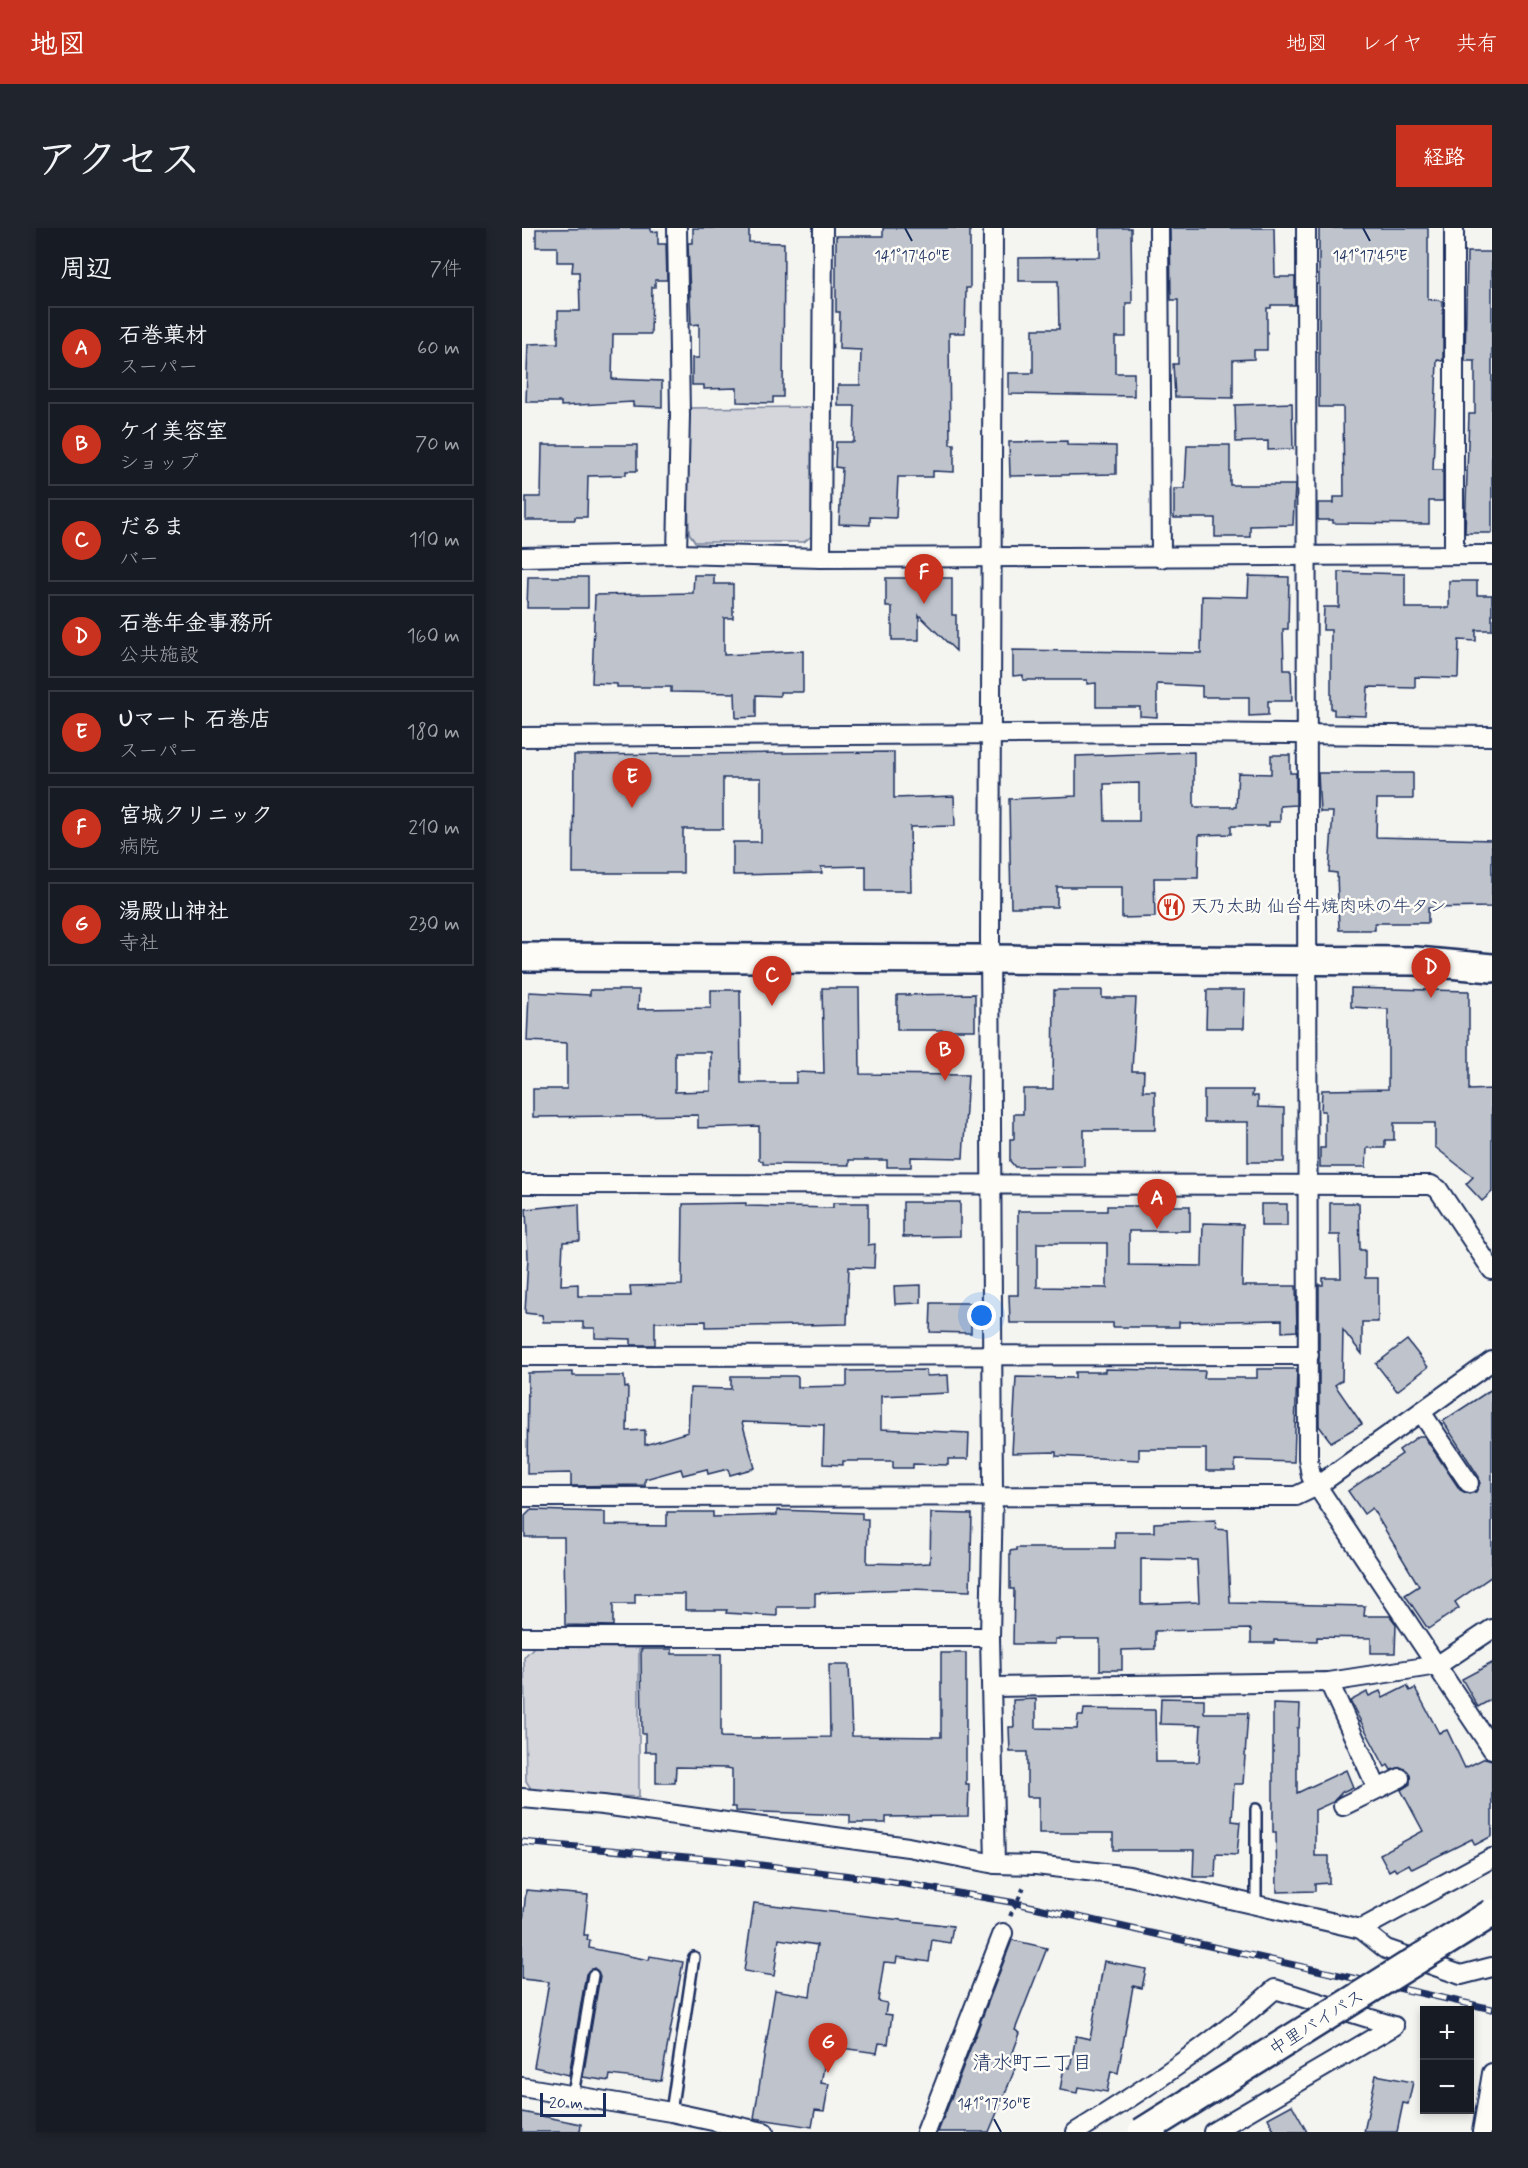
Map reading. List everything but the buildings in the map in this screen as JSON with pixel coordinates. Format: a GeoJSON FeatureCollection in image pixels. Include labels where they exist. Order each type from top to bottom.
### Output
{"type":"FeatureCollection","features":[{"type":"Feature","properties":{"kind":"street"},"geometry":{"type":"LineString","coordinates":[[676,228],[680,415],[676,554]]}},
{"type":"Feature","properties":{"kind":"street"},"geometry":{"type":"LineString","coordinates":[[821,558],[823,228]]}},
{"type":"Feature","properties":{"kind":"street"},"geometry":{"type":"LineString","coordinates":[[993,228],[991,734],[993,1495],[990,1637],[993,1687],[995,1863]]}},
{"type":"Feature","properties":{"kind":"street"},"geometry":{"type":"LineString","coordinates":[[1159,228],[1161,558]]}},
{"type":"Feature","properties":{"kind":"street"},"geometry":{"type":"LineString","coordinates":[[1306,228],[1308,1458],[1311,1476],[1317,1486],[1492,1749]]}},
{"type":"Feature","properties":{"kind":"street"},"geometry":{"type":"LineString","coordinates":[[1454,228],[1454,555]]}},
{"type":"Feature","properties":{"kind":"street"},"geometry":{"type":"LineString","coordinates":[[522,557],[676,554],[821,558],[1492,555]]}},
{"type":"Feature","properties":{"kind":"street"},"geometry":{"type":"LineString","coordinates":[[522,737],[991,734],[1492,736]]}},
{"type":"Feature","properties":{"kind":"street"},"geometry":{"type":"LineString","coordinates":[[522,957],[991,961],[1416,961],[1492,968]]}},
{"type":"Feature","properties":{"kind":"street"},"geometry":{"type":"LineString","coordinates":[[522,1184],[1431,1185],[1438,1190],[1492,1270]]}},
{"type":"Feature","properties":{"kind":"street"},"geometry":{"type":"LineString","coordinates":[[522,1356],[1309,1355]]}},
{"type":"Feature","properties":{"kind":"street"},"geometry":{"type":"LineString","coordinates":[[522,1497],[1296,1496],[1317,1486],[1492,1361]]}},
{"type":"Feature","properties":{"kind":"street"},"geometry":{"type":"LineString","coordinates":[[1421,1412],[1469,1483]]}},
{"type":"Feature","properties":{"kind":"street"},"geometry":{"type":"LineString","coordinates":[[993,1687],[1329,1682],[1438,1665],[1492,1629]]}},
{"type":"Feature","properties":{"kind":"street"},"geometry":{"type":"LineString","coordinates":[[522,1637],[990,1637]]}},
{"type":"Feature","properties":{"kind":"street"},"geometry":{"type":"LineString","coordinates":[[1329,1682],[1377,1788]]}},
{"type":"Feature","properties":{"kind":"street"},"geometry":{"type":"LineString","coordinates":[[1343,1806],[1400,1778]]}},
{"type":"Feature","properties":{"kind":"street"},"geometry":{"type":"LineString","coordinates":[[522,1798],[603,1805],[908,1847],[995,1863],[1036,1865],[1129,1876],[1361,1929],[1386,1949],[1461,1975],[1492,1967]]}},
{"type":"Feature","properties":{"kind":"street"},"geometry":{"type":"LineString","coordinates":[[1361,1929],[1492,1858]]}},
{"type":"Feature","properties":{"kind":"street","name":"中里バイパス"},"geometry":{"type":"LineString","coordinates":[[1142,2132],[1492,1913]]}},
{"type":"Feature","properties":{"kind":"street"},"geometry":{"type":"LineString","coordinates":[[926,2132],[1003,1933]]}},
{"type":"Feature","properties":{"kind":"street"},"geometry":{"type":"LineString","coordinates":[[1076,2132],[1244,2017],[1275,1989],[1394,2026],[1214,2132]]}},
{"type":"Feature","properties":{"kind":"street"},"geometry":{"type":"LineString","coordinates":[[1482,2132],[1492,2073]]}},
{"type":"Feature","properties":{"kind":"street"},"geometry":{"type":"LineString","coordinates":[[522,2087],[671,2112],[757,2131]]}},
{"type":"Feature","properties":{"kind":"lane"},"geometry":{"type":"LineString","coordinates":[[1256,1809],[1256,1905]]}},
{"type":"Feature","properties":{"kind":"lane"},"geometry":{"type":"LineString","coordinates":[[671,2112],[694,1957]]}},
{"type":"Feature","properties":{"kind":"lane"},"geometry":{"type":"LineString","coordinates":[[573,2095],[593,1975]]}},
{"type":"Feature","properties":{"kind":"path"},"geometry":{"type":"LineString","coordinates":[[1003,1933],[1036,1865]]}},
{"type":"Feature","properties":{"kind":"shaded area"},"geometry":{"type":"Polygon","coordinates":[[[811,407],[813,535],[804,542],[695,542],[689,533],[687,408],[811,407]]]}},
{"type":"Feature","properties":{"kind":"shaded area"},"geometry":{"type":"Polygon","coordinates":[[[534,1647],[639,1648],[639,1797],[533,1792],[526,1781],[524,1657],[534,1647]]]}},
{"type":"Feature","properties":{"kind":"railway"},"geometry":{"type":"LineString","coordinates":[[522,1842],[720,1860],[876,1879],[1016,1903],[1492,2009]]}},
{"type":"Feature","properties":{"kind":"place","name":"宮城クリニック"},"geometry":{"type":"Point","coordinates":[924,604]}},
{"type":"Feature","properties":{"kind":"place","name":"Uマート 石巻店"},"geometry":{"type":"Point","coordinates":[632,808]}},
{"type":"Feature","properties":{"kind":"place","name":"天乃太助 仙台牛焼肉味の牛タン"},"geometry":{"type":"Point","coordinates":[1171,907]}},
{"type":"Feature","properties":{"kind":"place","name":"石巻年金事務所"},"geometry":{"type":"Point","coordinates":[1431,998]}},
{"type":"Feature","properties":{"kind":"place","name":"だるま"},"geometry":{"type":"Point","coordinates":[772,1006]}},
{"type":"Feature","properties":{"kind":"place","name":"ケイ美容室"},"geometry":{"type":"Point","coordinates":[945,1081]}},
{"type":"Feature","properties":{"kind":"place","name":"石巻菓材"},"geometry":{"type":"Point","coordinates":[1157,1229]}},
{"type":"Feature","properties":{"kind":"place","name":"湯殿山神社"},"geometry":{"type":"Point","coordinates":[828,2073]}},
{"type":"Feature","properties":{"kind":"district","name":"清水町二丁目"},"geometry":{"type":"Point","coordinates":[1032,2063]}}]}
